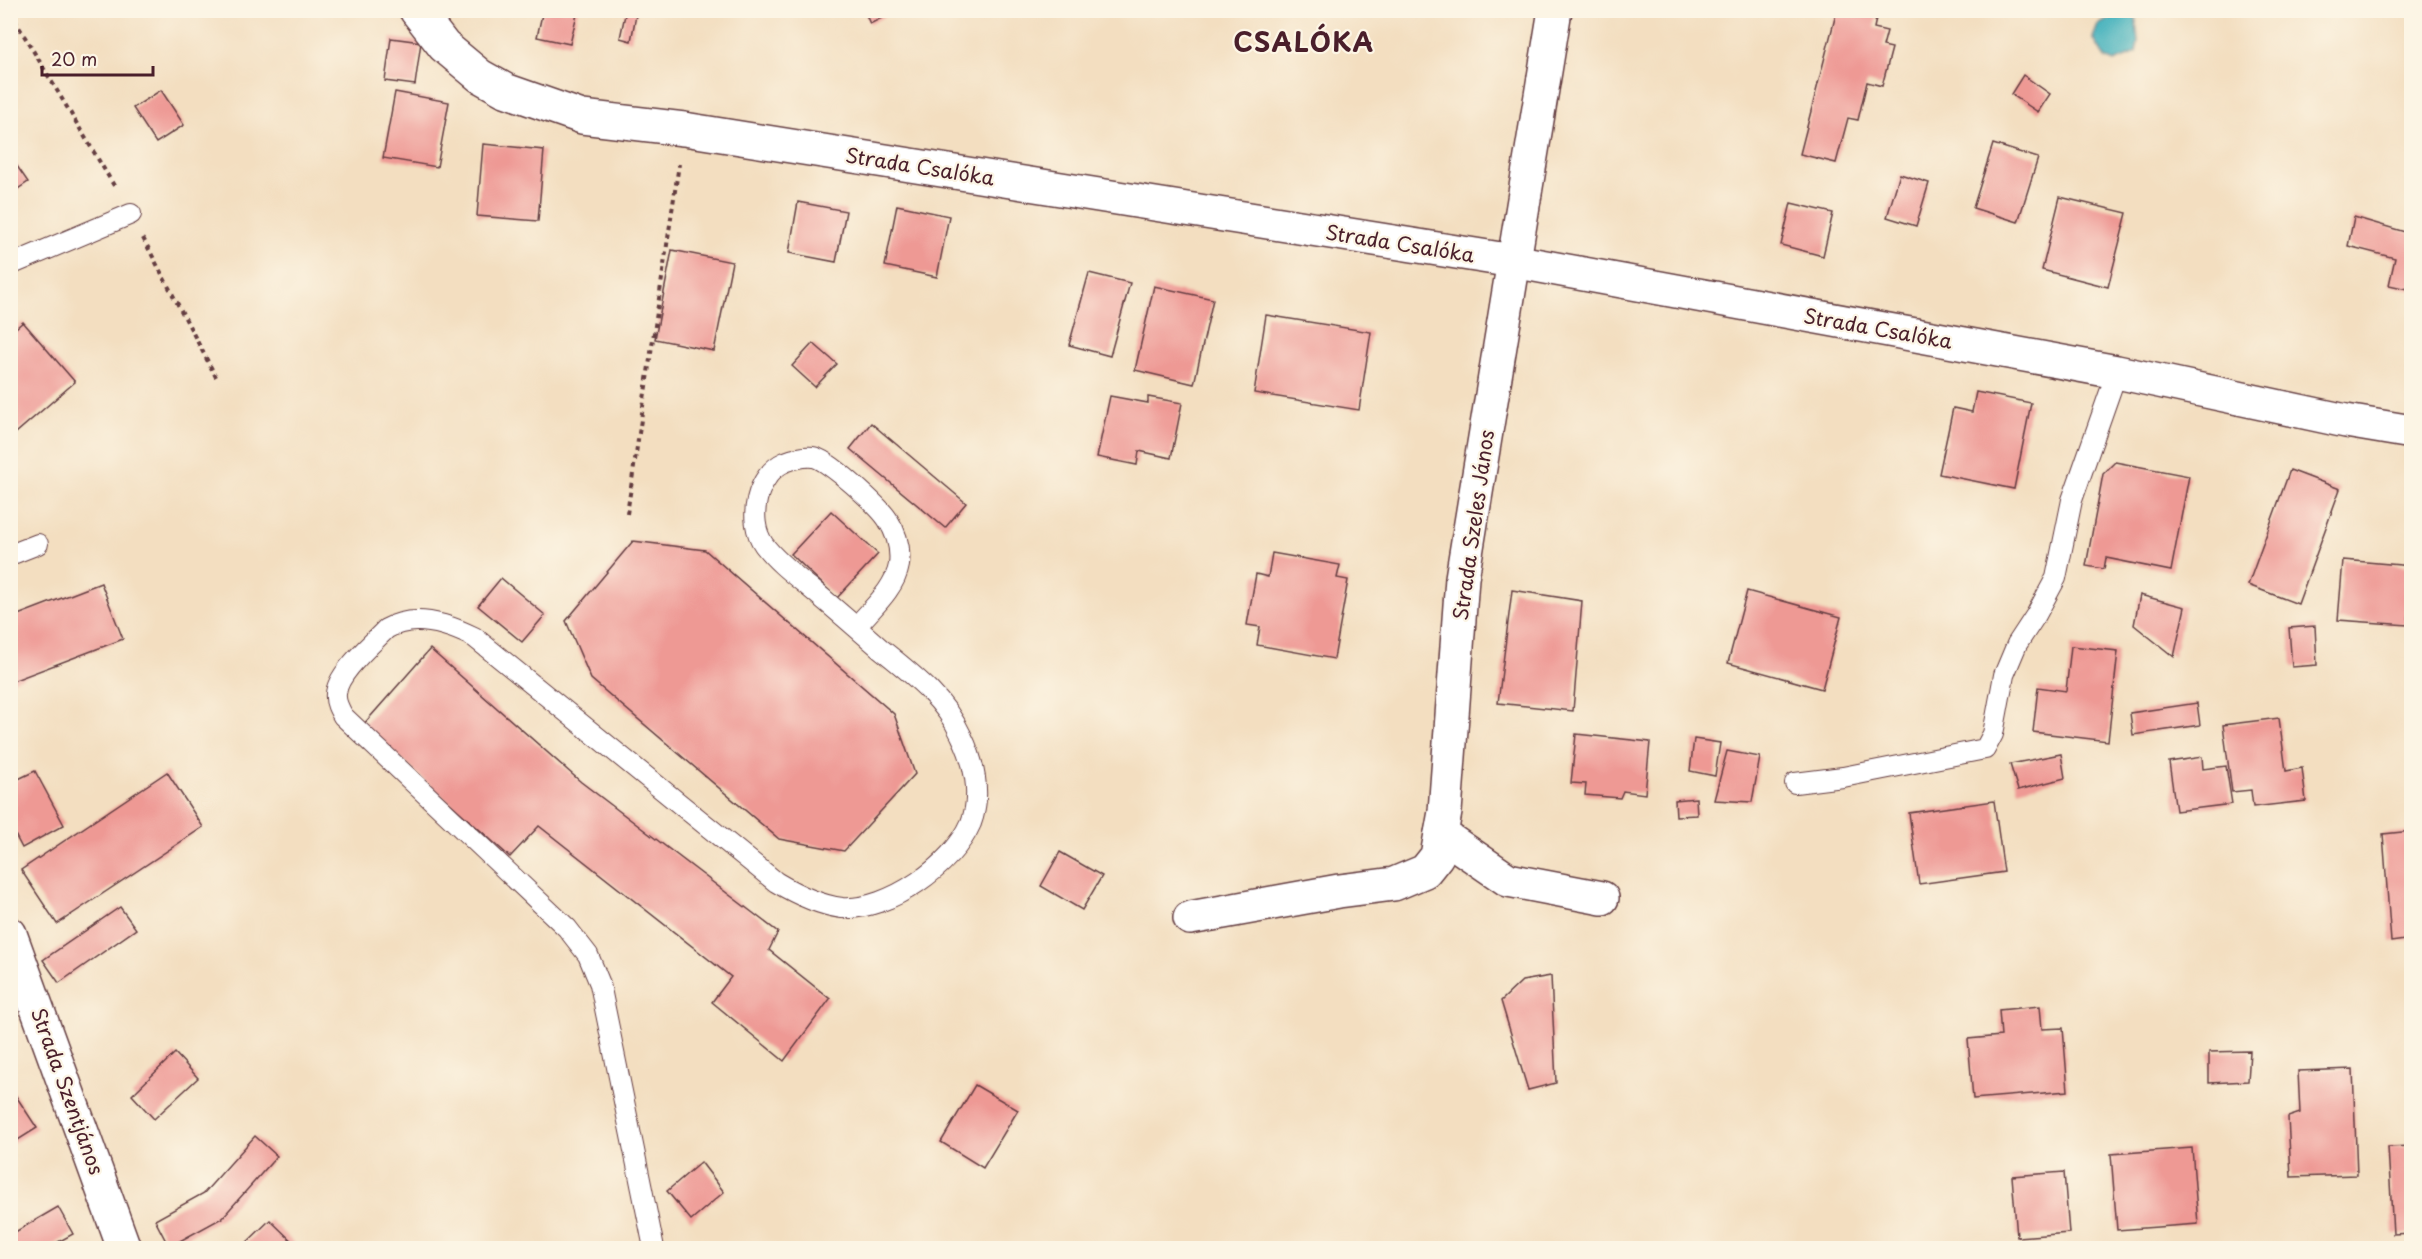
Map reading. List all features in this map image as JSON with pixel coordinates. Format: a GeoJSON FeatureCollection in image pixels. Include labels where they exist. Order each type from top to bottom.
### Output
{"type":"FeatureCollection","features":[{"type":"Feature","properties":{"kind":"street","name":"Strada Csalóka"},"geometry":{"type":"LineString","coordinates":[[416,10],[444,46],[480,76],[505,90],[582,117],[684,129],[1513,261],[2117,372],[2346,421],[2412,432]]}},
{"type":"Feature","properties":{"kind":"street","name":"Strada Szeles János"},"geometry":{"type":"LineString","coordinates":[[1190,918],[1339,891],[1394,884],[1425,871],[1437,856],[1445,812],[1462,578],[1476,504],[1513,261],[1555,10]]}},
{"type":"Feature","properties":{"kind":"street"},"geometry":{"type":"LineString","coordinates":[[1441,834],[1508,880],[1602,898]]}},
{"type":"Feature","properties":{"kind":"street","name":"Strada Szentjános"},"geometry":{"type":"LineString","coordinates":[[10,934],[18,976],[124,1248]]}},
{"type":"Feature","properties":{"kind":"lane"},"geometry":{"type":"LineString","coordinates":[[10,265],[131,214]]}},
{"type":"Feature","properties":{"kind":"lane"},"geometry":{"type":"LineString","coordinates":[[1795,783],[1843,777],[1985,749],[1993,734],[2004,675],[2017,644],[2056,578],[2072,500],[2117,372]]}},
{"type":"Feature","properties":{"kind":"lane"},"geometry":{"type":"LineString","coordinates":[[654,1248],[600,984],[588,955],[567,928],[343,716],[338,708],[335,695],[337,686],[344,674],[386,628],[395,624],[426,622],[455,628],[474,637],[776,882],[799,896],[821,903],[842,908],[860,907],[882,902],[904,890],[924,878],[945,859],[960,842],[971,822],[976,779],[970,754],[948,712],[930,690],[856,627],[775,558],[762,542],[757,522],[757,505],[762,484],[771,471],[783,463],[815,456],[831,465],[887,518],[894,532],[900,550],[894,582],[856,627]]}},
{"type":"Feature","properties":{"kind":"lane"},"geometry":{"type":"LineString","coordinates":[[10,555],[38,544]]}},
{"type":"Feature","properties":{"kind":"path"},"geometry":{"type":"LineString","coordinates":[[627,514],[684,129]]}},
{"type":"Feature","properties":{"kind":"water"},"geometry":{"type":"Polygon","coordinates":[[[2113,11],[2135,11],[2138,42],[2136,53],[2114,62],[2105,58],[2093,38],[2098,25],[2113,17],[2113,11]]]}},
{"type":"Feature","properties":{"kind":"building"},"geometry":{"type":"Polygon","coordinates":[[[543,10],[578,10],[570,44],[537,37],[543,10]]]}},
{"type":"Feature","properties":{"kind":"building"},"geometry":{"type":"Polygon","coordinates":[[[626,10],[637,10],[631,41],[620,38],[626,10]]]}},
{"type":"Feature","properties":{"kind":"building"},"geometry":{"type":"Polygon","coordinates":[[[864,10],[897,10],[870,24],[864,10]]]}},
{"type":"Feature","properties":{"kind":"building"},"geometry":{"type":"Polygon","coordinates":[[[1837,10],[1878,10],[1874,28],[1887,31],[1883,46],[1892,48],[1882,86],[1867,82],[1858,120],[1848,118],[1836,163],[1800,154],[1837,10]]]}},
{"type":"Feature","properties":{"kind":"building"},"geometry":{"type":"Polygon","coordinates":[[[391,38],[421,42],[415,85],[385,81],[391,38]]]}},
{"type":"Feature","properties":{"kind":"building"},"geometry":{"type":"Polygon","coordinates":[[[2023,75],[2050,94],[2038,112],[2011,94],[2023,75]]]}},
{"type":"Feature","properties":{"kind":"building"},"geometry":{"type":"Polygon","coordinates":[[[161,90],[184,125],[156,143],[133,108],[161,90]]]}},
{"type":"Feature","properties":{"kind":"building"},"geometry":{"type":"Polygon","coordinates":[[[395,92],[449,102],[437,167],[383,158],[395,92]]]}},
{"type":"Feature","properties":{"kind":"building"},"geometry":{"type":"Polygon","coordinates":[[[483,144],[544,150],[538,221],[477,216],[483,144]]]}},
{"type":"Feature","properties":{"kind":"building"},"geometry":{"type":"Polygon","coordinates":[[[1993,144],[2038,158],[2018,222],[1973,208],[1993,144]]]}},
{"type":"Feature","properties":{"kind":"building"},"geometry":{"type":"Polygon","coordinates":[[[10,156],[28,182],[10,194],[10,156]]]}},
{"type":"Feature","properties":{"kind":"building"},"geometry":{"type":"Polygon","coordinates":[[[1900,174],[1929,183],[1916,226],[1887,217],[1900,174]]]}},
{"type":"Feature","properties":{"kind":"building"},"geometry":{"type":"Polygon","coordinates":[[[2060,197],[2127,213],[2108,287],[2042,270],[2060,197]]]}},
{"type":"Feature","properties":{"kind":"building"},"geometry":{"type":"Polygon","coordinates":[[[798,202],[846,211],[836,262],[789,253],[798,202]]]}},
{"type":"Feature","properties":{"kind":"building"},"geometry":{"type":"Polygon","coordinates":[[[1791,203],[1833,213],[1823,256],[1781,245],[1791,203]]]}},
{"type":"Feature","properties":{"kind":"building"},"geometry":{"type":"Polygon","coordinates":[[[897,205],[949,216],[937,277],[885,266],[897,205]]]}},
{"type":"Feature","properties":{"kind":"building"},"geometry":{"type":"Polygon","coordinates":[[[2354,217],[2412,234],[2412,290],[2389,285],[2395,258],[2348,246],[2354,217]]]}},
{"type":"Feature","properties":{"kind":"building"},"geometry":{"type":"Polygon","coordinates":[[[672,250],[732,262],[714,351],[655,339],[672,250]]]}},
{"type":"Feature","properties":{"kind":"building"},"geometry":{"type":"Polygon","coordinates":[[[1089,273],[1130,283],[1110,356],[1069,345],[1089,273]]]}},
{"type":"Feature","properties":{"kind":"building"},"geometry":{"type":"Polygon","coordinates":[[[1154,286],[1213,299],[1194,384],[1135,370],[1154,286]]]}},
{"type":"Feature","properties":{"kind":"building"},"geometry":{"type":"Polygon","coordinates":[[[1266,315],[1371,332],[1359,410],[1254,393],[1266,315]]]}},
{"type":"Feature","properties":{"kind":"building"},"geometry":{"type":"Polygon","coordinates":[[[23,322],[75,382],[10,438],[10,333],[23,322]]]}},
{"type":"Feature","properties":{"kind":"building"},"geometry":{"type":"Polygon","coordinates":[[[813,343],[837,364],[815,387],[792,366],[813,343]]]}},
{"type":"Feature","properties":{"kind":"building"},"geometry":{"type":"Polygon","coordinates":[[[1976,392],[2031,403],[2014,489],[1939,474],[1953,408],[1972,412],[1976,392]]]}},
{"type":"Feature","properties":{"kind":"building"},"geometry":{"type":"Polygon","coordinates":[[[1110,396],[1148,403],[1148,397],[1182,403],[1171,458],[1139,451],[1137,465],[1097,457],[1110,396]]]}},
{"type":"Feature","properties":{"kind":"building"},"geometry":{"type":"Polygon","coordinates":[[[871,423],[966,503],[945,528],[850,449],[871,423]]]}},
{"type":"Feature","properties":{"kind":"building"},"geometry":{"type":"Polygon","coordinates":[[[2115,462],[2189,476],[2171,571],[2106,558],[2104,569],[2086,566],[2103,474],[2115,462]]]}},
{"type":"Feature","properties":{"kind":"building"},"geometry":{"type":"Polygon","coordinates":[[[2290,470],[2340,489],[2298,604],[2248,585],[2290,470]]]}},
{"type":"Feature","properties":{"kind":"building"},"geometry":{"type":"Polygon","coordinates":[[[831,511],[878,554],[837,598],[791,554],[831,511]]]}},
{"type":"Feature","properties":{"kind":"building"},"geometry":{"type":"Polygon","coordinates":[[[633,541],[705,550],[894,714],[915,774],[844,851],[779,839],[591,679],[566,621],[633,541]]]}},
{"type":"Feature","properties":{"kind":"building"},"geometry":{"type":"Polygon","coordinates":[[[1272,553],[1340,565],[1337,578],[1348,580],[1334,659],[1257,645],[1260,627],[1247,625],[1256,574],[1268,577],[1272,553]]]}},
{"type":"Feature","properties":{"kind":"building"},"geometry":{"type":"Polygon","coordinates":[[[2343,560],[2412,566],[2408,625],[2338,620],[2343,560]]]}},
{"type":"Feature","properties":{"kind":"building"},"geometry":{"type":"Polygon","coordinates":[[[501,578],[545,615],[522,642],[478,606],[501,578]]]}},
{"type":"Feature","properties":{"kind":"building"},"geometry":{"type":"Polygon","coordinates":[[[101,583],[123,639],[10,682],[10,618],[101,583]]]}},
{"type":"Feature","properties":{"kind":"building"},"geometry":{"type":"Polygon","coordinates":[[[1512,590],[1582,601],[1573,711],[1498,703],[1512,590]]]}},
{"type":"Feature","properties":{"kind":"building"},"geometry":{"type":"Polygon","coordinates":[[[1747,591],[1841,617],[1822,689],[1728,663],[1747,591]]]}},
{"type":"Feature","properties":{"kind":"building"},"geometry":{"type":"Polygon","coordinates":[[[2140,595],[2185,607],[2174,657],[2134,625],[2140,595]]]}},
{"type":"Feature","properties":{"kind":"building"},"geometry":{"type":"Polygon","coordinates":[[[2315,626],[2317,665],[2292,667],[2289,628],[2315,626]]]}},
{"type":"Feature","properties":{"kind":"building"},"geometry":{"type":"Polygon","coordinates":[[[2071,646],[2118,651],[2108,741],[2033,732],[2038,687],[2066,691],[2071,646]]]}},
{"type":"Feature","properties":{"kind":"building"},"geometry":{"type":"Polygon","coordinates":[[[430,649],[581,782],[778,932],[769,950],[830,999],[784,1061],[712,1002],[731,977],[539,826],[510,857],[363,725],[430,649]]]}},
{"type":"Feature","properties":{"kind":"building"},"geometry":{"type":"Polygon","coordinates":[[[2197,703],[2200,725],[2133,735],[2130,713],[2197,703]]]}},
{"type":"Feature","properties":{"kind":"building"},"geometry":{"type":"Polygon","coordinates":[[[2279,718],[2286,771],[2302,768],[2306,801],[2253,807],[2251,790],[2232,792],[2223,725],[2279,718]]]}},
{"type":"Feature","properties":{"kind":"building"},"geometry":{"type":"Polygon","coordinates":[[[1576,734],[1650,742],[1645,794],[1623,791],[1620,798],[1585,795],[1586,784],[1571,783],[1576,734]]]}},
{"type":"Feature","properties":{"kind":"building"},"geometry":{"type":"Polygon","coordinates":[[[1694,739],[1720,743],[1715,776],[1690,771],[1694,739]]]}},
{"type":"Feature","properties":{"kind":"building"},"geometry":{"type":"Polygon","coordinates":[[[1727,751],[1760,757],[1752,802],[1714,800],[1727,751]]]}},
{"type":"Feature","properties":{"kind":"building"},"geometry":{"type":"Polygon","coordinates":[[[2061,754],[2065,778],[2018,790],[2010,764],[2061,754]]]}},
{"type":"Feature","properties":{"kind":"building"},"geometry":{"type":"Polygon","coordinates":[[[2202,757],[2203,769],[2226,766],[2232,804],[2176,811],[2169,762],[2202,757]]]}},
{"type":"Feature","properties":{"kind":"building"},"geometry":{"type":"Polygon","coordinates":[[[35,771],[64,825],[22,848],[10,825],[10,783],[35,771]]]}},
{"type":"Feature","properties":{"kind":"building"},"geometry":{"type":"Polygon","coordinates":[[[167,772],[203,827],[57,924],[21,870],[167,772]]]}},
{"type":"Feature","properties":{"kind":"building"},"geometry":{"type":"Polygon","coordinates":[[[1696,798],[1697,815],[1676,816],[1675,800],[1696,798]]]}},
{"type":"Feature","properties":{"kind":"building"},"geometry":{"type":"Polygon","coordinates":[[[1994,801],[2004,872],[1919,884],[1909,813],[1994,801]]]}},
{"type":"Feature","properties":{"kind":"building"},"geometry":{"type":"Polygon","coordinates":[[[2412,831],[2412,939],[2391,942],[2383,834],[2412,831]]]}},
{"type":"Feature","properties":{"kind":"building"},"geometry":{"type":"Polygon","coordinates":[[[1060,852],[1102,876],[1082,910],[1041,886],[1060,852]]]}},
{"type":"Feature","properties":{"kind":"building"},"geometry":{"type":"Polygon","coordinates":[[[120,907],[136,929],[59,983],[43,960],[120,907]]]}},
{"type":"Feature","properties":{"kind":"building"},"geometry":{"type":"Polygon","coordinates":[[[1551,976],[1556,1083],[1528,1090],[1501,1001],[1522,981],[1551,976]]]}},
{"type":"Feature","properties":{"kind":"building"},"geometry":{"type":"Polygon","coordinates":[[[2040,1006],[2042,1029],[2063,1028],[2068,1091],[1973,1099],[1968,1039],[2001,1036],[1999,1010],[2040,1006]]]}},
{"type":"Feature","properties":{"kind":"building"},"geometry":{"type":"Polygon","coordinates":[[[2250,1051],[2248,1081],[2209,1083],[2209,1052],[2250,1051]]]}},
{"type":"Feature","properties":{"kind":"building"},"geometry":{"type":"Polygon","coordinates":[[[175,1053],[198,1078],[154,1119],[132,1095],[175,1053]]]}},
{"type":"Feature","properties":{"kind":"building"},"geometry":{"type":"Polygon","coordinates":[[[2353,1069],[2357,1175],[2291,1177],[2288,1117],[2300,1113],[2298,1071],[2353,1069]]]}},
{"type":"Feature","properties":{"kind":"building"},"geometry":{"type":"Polygon","coordinates":[[[975,1085],[1018,1110],[983,1168],[941,1142],[975,1085]]]}},
{"type":"Feature","properties":{"kind":"building"},"geometry":{"type":"Polygon","coordinates":[[[10,1087],[37,1128],[10,1145],[10,1087]]]}},
{"type":"Feature","properties":{"kind":"building"},"geometry":{"type":"Polygon","coordinates":[[[255,1136],[277,1156],[222,1218],[169,1247],[155,1220],[204,1193],[255,1136]]]}},
{"type":"Feature","properties":{"kind":"building"},"geometry":{"type":"Polygon","coordinates":[[[2412,1146],[2412,1233],[2393,1234],[2388,1147],[2412,1146]]]}},
{"type":"Feature","properties":{"kind":"building"},"geometry":{"type":"Polygon","coordinates":[[[2192,1148],[2198,1224],[2117,1230],[2111,1154],[2192,1148]]]}},
{"type":"Feature","properties":{"kind":"building"},"geometry":{"type":"Polygon","coordinates":[[[701,1162],[724,1192],[691,1220],[667,1191],[701,1162]]]}},
{"type":"Feature","properties":{"kind":"building"},"geometry":{"type":"Polygon","coordinates":[[[2064,1172],[2069,1233],[2017,1237],[2012,1176],[2064,1172]]]}},
{"type":"Feature","properties":{"kind":"building"},"geometry":{"type":"Polygon","coordinates":[[[58,1207],[73,1234],[47,1248],[10,1248],[10,1235],[58,1207]]]}},
{"type":"Feature","properties":{"kind":"building"},"geometry":{"type":"Polygon","coordinates":[[[270,1220],[299,1248],[241,1248],[270,1220]]]}},
{"type":"Feature","properties":{"kind":"district","name":"CSALÓKA"},"geometry":{"type":"Point","coordinates":[1304,41]}}]}
